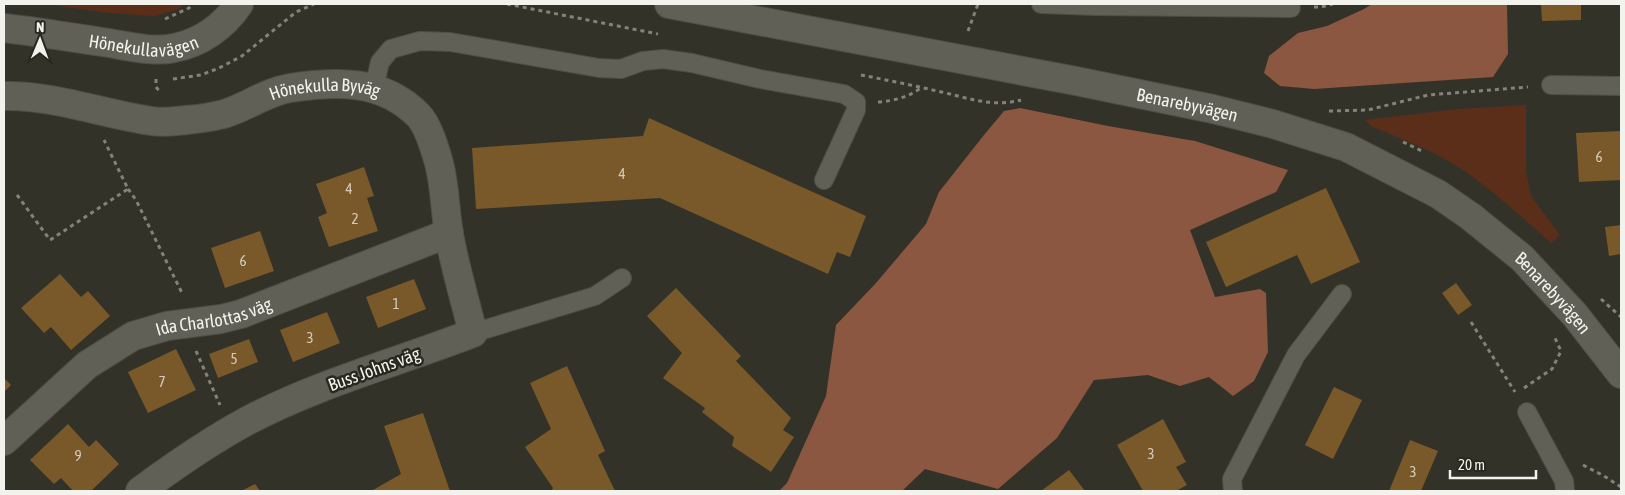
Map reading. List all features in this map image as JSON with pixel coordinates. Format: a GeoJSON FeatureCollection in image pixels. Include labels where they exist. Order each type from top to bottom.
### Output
{"type":"FeatureCollection","features":[{"type":"Feature","properties":{"kind":"street","name":"Hönekullavägen"},"geometry":{"type":"LineString","coordinates":[[4,28],[138,48],[173,48],[193,42],[212,32],[231,16],[239,4]]}},
{"type":"Feature","properties":{"kind":"street","name":"Benarebyvägen"},"geometry":{"type":"LineString","coordinates":[[669,4],[1076,81],[1213,109],[1273,124],[1346,147],[1438,194],[1470,216],[1522,258],[1575,315],[1621,374]]}},
{"type":"Feature","properties":{"kind":"street","name":"Hönekulla Byväg"},"geometry":{"type":"LineString","coordinates":[[4,96],[56,102],[154,122],[188,120],[224,114],[260,97],[288,88],[329,83],[353,84],[374,88],[400,102],[419,116],[431,140],[439,164],[449,233],[473,333]]}},
{"type":"Feature","properties":{"kind":"street","name":"Ida Charlottas väg"},"geometry":{"type":"LineString","coordinates":[[4,441],[87,365],[133,336],[167,326],[221,319],[256,309],[449,233]]}},
{"type":"Feature","properties":{"kind":"street","name":"Buss Johns väg"},"geometry":{"type":"LineString","coordinates":[[140,491],[176,464],[248,421],[324,387],[473,333]]}},
{"type":"Feature","properties":{"kind":"lane"},"geometry":{"type":"LineString","coordinates":[[1041,4],[1291,8]]}},
{"type":"Feature","properties":{"kind":"lane"},"geometry":{"type":"LineString","coordinates":[[374,88],[380,62],[391,49],[420,41],[450,42],[599,68],[621,69],[643,61],[663,59],[692,63],[760,79],[844,94],[856,102],[856,110],[824,180]]}},
{"type":"Feature","properties":{"kind":"lane"},"geometry":{"type":"LineString","coordinates":[[1551,86],[1621,86]]}},
{"type":"Feature","properties":{"kind":"lane","name":"Buss Johns väg"},"geometry":{"type":"LineString","coordinates":[[473,333],[595,296],[622,278]]}},
{"type":"Feature","properties":{"kind":"lane"},"geometry":{"type":"LineString","coordinates":[[1233,491],[1232,479],[1296,355],[1342,294]]}},
{"type":"Feature","properties":{"kind":"lane"},"geometry":{"type":"LineString","coordinates":[[1527,412],[1564,481],[1565,491]]}},
{"type":"Feature","properties":{"kind":"path"},"geometry":{"type":"LineString","coordinates":[[507,4],[661,35]]}},
{"type":"Feature","properties":{"kind":"path"},"geometry":{"type":"LineString","coordinates":[[967,34],[978,4]]}},
{"type":"Feature","properties":{"kind":"path"},"geometry":{"type":"LineString","coordinates":[[856,74],[922,87],[985,103],[1022,100]]}},
{"type":"Feature","properties":{"kind":"path"},"geometry":{"type":"LineString","coordinates":[[1326,111],[1368,110],[1428,95],[1551,86]]}},
{"type":"Feature","properties":{"kind":"path"},"geometry":{"type":"LineString","coordinates":[[856,102],[890,101],[912,94],[922,87]]}},
{"type":"Feature","properties":{"kind":"path"},"geometry":{"type":"LineString","coordinates":[[103,139],[188,304],[190,323],[232,430]]}},
{"type":"Feature","properties":{"kind":"path"},"geometry":{"type":"LineString","coordinates":[[17,195],[50,240],[128,189]]}},
{"type":"Feature","properties":{"kind":"path"},"geometry":{"type":"LineString","coordinates":[[1471,322],[1516,394],[1552,369],[1561,351],[1554,336]]}},
{"type":"Feature","properties":{"kind":"path"},"geometry":{"type":"LineString","coordinates":[[1556,465],[1570,458],[1621,487]]}},
{"type":"Feature","properties":{"kind":"shaded area"},"geometry":{"type":"Polygon","coordinates":[[[51,4],[185,4],[179,9],[154,16],[111,13],[51,4]]]}},
{"type":"Feature","properties":{"kind":"shaded area"},"geometry":{"type":"Polygon","coordinates":[[[1372,4],[1507,4],[1508,54],[1493,77],[1314,89],[1280,86],[1264,73],[1269,56],[1298,33],[1327,26],[1372,4]]]}},
{"type":"Feature","properties":{"kind":"shaded area"},"geometry":{"type":"Polygon","coordinates":[[[1526,105],[1526,171],[1531,196],[1560,235],[1551,243],[1493,192],[1455,165],[1371,126],[1365,120],[1458,109],[1526,105]]]}},
{"type":"Feature","properties":{"kind":"shaded area"},"geometry":{"type":"Polygon","coordinates":[[[1020,108],[1195,141],[1288,170],[1276,192],[1190,230],[1215,297],[1260,289],[1266,293],[1268,352],[1254,381],[1233,396],[1209,377],[1180,386],[1148,375],[1094,380],[1057,438],[998,489],[925,469],[902,491],[779,491],[787,483],[826,396],[836,325],[876,283],[926,224],[939,192],[1004,111],[1020,108]]]}},
{"type":"Feature","properties":{"kind":"building"},"geometry":{"type":"Polygon","coordinates":[[[1541,4],[1581,4],[1581,20],[1542,21],[1541,4]]]}},
{"type":"Feature","properties":{"kind":"building"},"geometry":{"type":"Polygon","coordinates":[[[649,118],[866,216],[850,257],[837,252],[828,274],[660,198],[476,209],[472,148],[643,136],[649,118]]]}},
{"type":"Feature","properties":{"kind":"building"},"geometry":{"type":"Polygon","coordinates":[[[1621,131],[1621,180],[1579,182],[1576,133],[1621,131]]]}},
{"type":"Feature","properties":{"kind":"building"},"geometry":{"type":"Polygon","coordinates":[[[364,167],[374,196],[367,198],[378,231],[329,247],[318,217],[327,213],[316,184],[364,167]]]}},
{"type":"Feature","properties":{"kind":"building"},"geometry":{"type":"Polygon","coordinates":[[[1326,188],[1360,262],[1311,284],[1297,255],[1226,287],[1206,242],[1326,188]]]}},
{"type":"Feature","properties":{"kind":"building"},"geometry":{"type":"Polygon","coordinates":[[[1621,225],[1621,254],[1609,256],[1605,227],[1621,225]]]}},
{"type":"Feature","properties":{"kind":"building"},"geometry":{"type":"Polygon","coordinates":[[[260,231],[274,271],[225,288],[211,248],[260,231]]]}},
{"type":"Feature","properties":{"kind":"building"},"geometry":{"type":"Polygon","coordinates":[[[60,274],[81,297],[88,291],[110,316],[71,350],[51,327],[44,333],[21,308],[60,274]]]}},
{"type":"Feature","properties":{"kind":"building"},"geometry":{"type":"Polygon","coordinates":[[[414,279],[426,309],[378,328],[366,297],[414,279]]]}},
{"type":"Feature","properties":{"kind":"building"},"geometry":{"type":"Polygon","coordinates":[[[1456,283],[1472,305],[1458,315],[1442,293],[1456,283]]]}},
{"type":"Feature","properties":{"kind":"building"},"geometry":{"type":"Polygon","coordinates":[[[676,288],[741,356],[736,361],[791,418],[783,430],[794,437],[771,472],[732,446],[734,437],[702,412],[705,408],[663,378],[682,353],[647,316],[676,288]]]}},
{"type":"Feature","properties":{"kind":"building"},"geometry":{"type":"Polygon","coordinates":[[[327,312],[340,343],[293,362],[280,330],[327,312]]]}},
{"type":"Feature","properties":{"kind":"building"},"geometry":{"type":"Polygon","coordinates":[[[249,339],[258,362],[218,378],[209,354],[249,339]]]}},
{"type":"Feature","properties":{"kind":"building"},"geometry":{"type":"Polygon","coordinates":[[[176,349],[196,390],[148,413],[128,372],[176,349]]]}},
{"type":"Feature","properties":{"kind":"building"},"geometry":{"type":"Polygon","coordinates":[[[567,366],[605,451],[598,455],[615,491],[551,491],[553,488],[525,447],[551,429],[530,383],[567,366]]]}},
{"type":"Feature","properties":{"kind":"building"},"geometry":{"type":"Polygon","coordinates":[[[4,378],[11,385],[4,392],[4,378]]]}},
{"type":"Feature","properties":{"kind":"building"},"geometry":{"type":"Polygon","coordinates":[[[1334,387],[1362,400],[1333,459],[1305,445],[1334,387]]]}},
{"type":"Feature","properties":{"kind":"building"},"geometry":{"type":"Polygon","coordinates":[[[423,413],[450,491],[374,491],[401,474],[384,426],[423,413]]]}},
{"type":"Feature","properties":{"kind":"building"},"geometry":{"type":"Polygon","coordinates":[[[1163,419],[1186,462],[1176,467],[1187,485],[1176,491],[1143,491],[1117,445],[1163,419]]]}},
{"type":"Feature","properties":{"kind":"building"},"geometry":{"type":"Polygon","coordinates":[[[68,424],[89,447],[96,440],[119,464],[91,491],[73,491],[61,478],[54,484],[30,460],[68,424]]]}},
{"type":"Feature","properties":{"kind":"building"},"geometry":{"type":"Polygon","coordinates":[[[1410,440],[1438,451],[1421,491],[1389,491],[1410,440]]]}},
{"type":"Feature","properties":{"kind":"building"},"geometry":{"type":"Polygon","coordinates":[[[1069,470],[1085,491],[1041,491],[1069,470]]]}},
{"type":"Feature","properties":{"kind":"building"},"geometry":{"type":"Polygon","coordinates":[[[255,484],[260,491],[241,491],[255,484]]]}}]}
